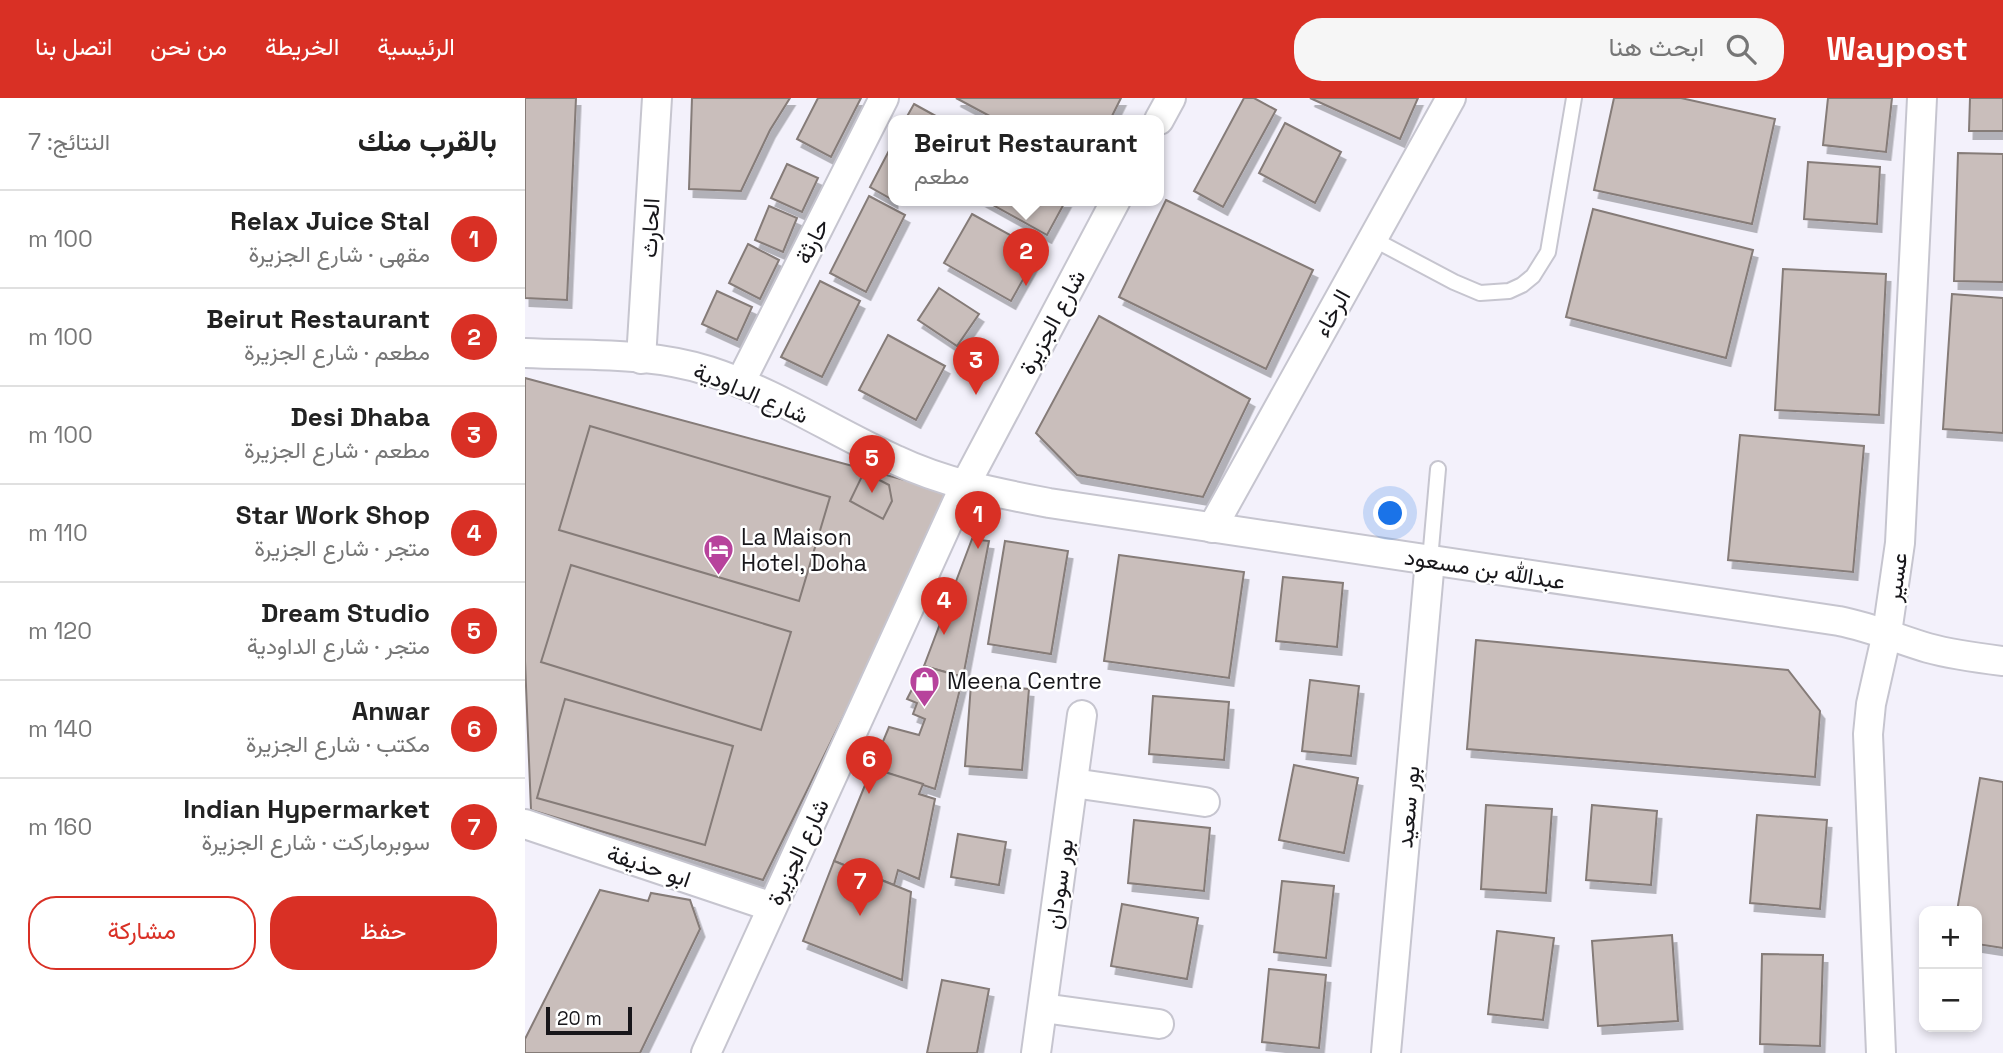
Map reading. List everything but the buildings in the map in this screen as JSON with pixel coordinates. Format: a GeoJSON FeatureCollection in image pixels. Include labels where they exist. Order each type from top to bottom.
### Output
{"type":"FeatureCollection","features":[{"type":"Feature","properties":{"kind":"street","name":"الحارث"},"geometry":{"type":"LineString","coordinates":[[642,359],[657,98]]}},
{"type":"Feature","properties":{"kind":"street","name":"حارثة"},"geometry":{"type":"LineString","coordinates":[[740,383],[884,98]]}},
{"type":"Feature","properties":{"kind":"street"},"geometry":{"type":"LineString","coordinates":[[1162,115],[1171,98]]}},
{"type":"Feature","properties":{"kind":"street","name":"الرخاء"},"geometry":{"type":"LineString","coordinates":[[1212,528],[1451,98]]}},
{"type":"Feature","properties":{"kind":"street","name":"عسير"},"geometry":{"type":"LineString","coordinates":[[1881,1053],[1868,764],[1871,704],[1897,575],[1922,98]]}},
{"type":"Feature","properties":{"kind":"street","name":"شارع الجزيرة"},"geometry":{"type":"LineString","coordinates":[[706,1053],[965,485],[1113,206]]}},
{"type":"Feature","properties":{"kind":"street","name":"شارع الداودية"},"geometry":{"type":"LineString","coordinates":[[525,353],[642,359],[688,365],[740,383],[896,461],[965,485]]}},
{"type":"Feature","properties":{"kind":"street","name":"عبدالله بن مسعود"},"geometry":{"type":"LineString","coordinates":[[965,485],[1049,503],[1839,621],[1939,650],[2003,661]]}},
{"type":"Feature","properties":{"kind":"street","name":"بور سعيد"},"geometry":{"type":"LineString","coordinates":[[1386,1053],[1430,560]]}},
{"type":"Feature","properties":{"kind":"street","name":"بور سودان"},"geometry":{"type":"LineString","coordinates":[[1037,1053],[1082,715]]}},
{"type":"Feature","properties":{"kind":"street"},"geometry":{"type":"LineString","coordinates":[[1073,783],[1205,802]]}},
{"type":"Feature","properties":{"kind":"street","name":"ابو حذيفة"},"geometry":{"type":"LineString","coordinates":[[525,824],[772,907]]}},
{"type":"Feature","properties":{"kind":"street"},"geometry":{"type":"LineString","coordinates":[[1043,1008],[1159,1024]]}},
{"type":"Feature","properties":{"kind":"lane"},"geometry":{"type":"LineString","coordinates":[[1373,239],[1480,293],[1495,293],[1522,285],[1542,265],[1548,252],[1574,98]]}},
{"type":"Feature","properties":{"kind":"lane"},"geometry":{"type":"LineString","coordinates":[[1430,560],[1438,470]]}},
{"type":"Feature","properties":{"kind":"place","name":"Beirut Restaurant"},"geometry":{"type":"Point","coordinates":[1026,286]}},
{"type":"Feature","properties":{"kind":"place","name":"Desi Dhaba"},"geometry":{"type":"Point","coordinates":[976,395]}},
{"type":"Feature","properties":{"kind":"place","name":"Dream Studio"},"geometry":{"type":"Point","coordinates":[872,493]}},
{"type":"Feature","properties":{"kind":"place","name":"Relax Juice Stal"},"geometry":{"type":"Point","coordinates":[978,549]}},
{"type":"Feature","properties":{"kind":"place","name":"La Maison Hotel, Doha"},"geometry":{"type":"Point","coordinates":[718,577]}},
{"type":"Feature","properties":{"kind":"place","name":"Star Work Shop"},"geometry":{"type":"Point","coordinates":[944,635]}},
{"type":"Feature","properties":{"kind":"place","name":"Meena Centre"},"geometry":{"type":"Point","coordinates":[924,708]}},
{"type":"Feature","properties":{"kind":"place","name":"Anwar"},"geometry":{"type":"Point","coordinates":[869,794]}},
{"type":"Feature","properties":{"kind":"place","name":"Indian Hypermarket"},"geometry":{"type":"Point","coordinates":[860,916]}}]}
